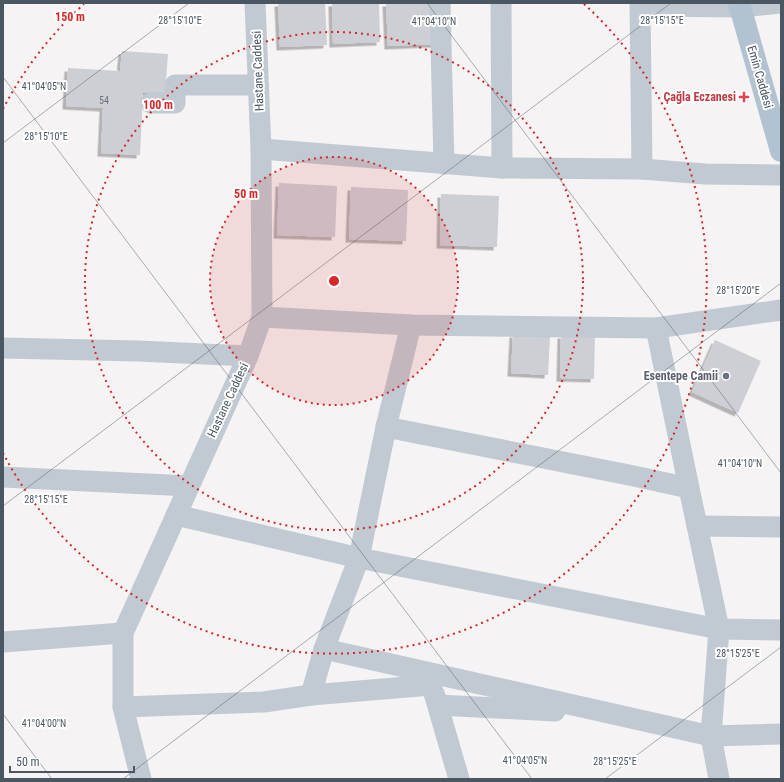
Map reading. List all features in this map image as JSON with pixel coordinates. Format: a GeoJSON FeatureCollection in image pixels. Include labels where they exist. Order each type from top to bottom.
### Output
{"type":"FeatureCollection","features":[{"type":"Feature","properties":{"kind":"main road","name":"Emin Caddesi"},"geometry":{"type":"LineString","coordinates":[[740,5],[781,151]]}},
{"type":"Feature","properties":{"kind":"street","name":"Hastane Caddesi"},"geometry":{"type":"LineString","coordinates":[[141,779],[123,707],[123,633],[248,356],[262,317],[261,149],[256,3]]}},
{"type":"Feature","properties":{"kind":"street"},"geometry":{"type":"LineString","coordinates":[[440,3],[444,164]]}},
{"type":"Feature","properties":{"kind":"street"},"geometry":{"type":"LineString","coordinates":[[501,3],[502,168]]}},
{"type":"Feature","properties":{"kind":"street"},"geometry":{"type":"LineString","coordinates":[[642,169],[640,5],[740,5],[780,3]]}},
{"type":"Feature","properties":{"kind":"street"},"geometry":{"type":"LineString","coordinates":[[151,103],[175,103],[175,85],[258,85]]}},
{"type":"Feature","properties":{"kind":"street"},"geometry":{"type":"LineString","coordinates":[[261,149],[502,168],[642,169],[705,174],[781,175]]}},
{"type":"Feature","properties":{"kind":"street"},"geometry":{"type":"LineString","coordinates":[[262,317],[411,325],[656,328],[781,310]]}},
{"type":"Feature","properties":{"kind":"street"},"geometry":{"type":"LineString","coordinates":[[311,695],[324,649],[359,558],[386,427],[411,325]]}},
{"type":"Feature","properties":{"kind":"street"},"geometry":{"type":"LineString","coordinates":[[656,328],[688,488],[719,629],[711,736],[719,779]]}},
{"type":"Feature","properties":{"kind":"street"},"geometry":{"type":"LineString","coordinates":[[3,348],[138,351],[248,356]]}},
{"type":"Feature","properties":{"kind":"street"},"geometry":{"type":"LineString","coordinates":[[386,427],[621,473],[688,488]]}},
{"type":"Feature","properties":{"kind":"street"},"geometry":{"type":"LineString","coordinates":[[3,477],[189,486]]}},
{"type":"Feature","properties":{"kind":"street"},"geometry":{"type":"LineString","coordinates":[[176,515],[359,558],[719,629],[781,630]]}},
{"type":"Feature","properties":{"kind":"street"},"geometry":{"type":"LineString","coordinates":[[697,526],[781,527]]}},
{"type":"Feature","properties":{"kind":"street"},"geometry":{"type":"LineString","coordinates":[[3,642],[123,633]]}},
{"type":"Feature","properties":{"kind":"street"},"geometry":{"type":"LineString","coordinates":[[324,649],[429,679],[611,714],[711,736],[781,734]]}},
{"type":"Feature","properties":{"kind":"street"},"geometry":{"type":"LineString","coordinates":[[123,707],[264,702],[429,679]]}},
{"type":"Feature","properties":{"kind":"street"},"geometry":{"type":"LineString","coordinates":[[429,679],[460,779]]}},
{"type":"Feature","properties":{"kind":"street"},"geometry":{"type":"LineString","coordinates":[[438,705],[611,714]]}},
{"type":"Feature","properties":{"kind":"building"},"geometry":{"type":"Polygon","coordinates":[[[278,3],[325,3],[327,45],[280,47],[278,3]]]}},
{"type":"Feature","properties":{"kind":"building"},"geometry":{"type":"Polygon","coordinates":[[[332,3],[379,3],[380,42],[333,44],[332,3]]]}},
{"type":"Feature","properties":{"kind":"building"},"geometry":{"type":"Polygon","coordinates":[[[386,3],[433,3],[435,44],[388,46],[386,3]]]}},
{"type":"Feature","properties":{"kind":"building"},"geometry":{"type":"Polygon","coordinates":[[[122,51],[168,54],[165,93],[143,92],[140,155],[101,153],[103,108],[66,106],[68,68],[120,71],[122,51]]]}},
{"type":"Feature","properties":{"kind":"building"},"geometry":{"type":"Polygon","coordinates":[[[279,183],[337,186],[335,237],[277,235],[279,183]]]}},
{"type":"Feature","properties":{"kind":"building"},"geometry":{"type":"Polygon","coordinates":[[[351,187],[408,190],[406,241],[349,239],[351,187]]]}},
{"type":"Feature","properties":{"kind":"building"},"geometry":{"type":"Polygon","coordinates":[[[441,194],[499,196],[497,247],[440,245],[441,194]]]}},
{"type":"Feature","properties":{"kind":"building"},"geometry":{"type":"Polygon","coordinates":[[[513,334],[550,336],[548,375],[511,373],[513,334]]]}},
{"type":"Feature","properties":{"kind":"building"},"geometry":{"type":"Polygon","coordinates":[[[561,335],[595,336],[594,379],[560,378],[561,335]]]}},
{"type":"Feature","properties":{"kind":"building","name":"Esentepe Camii"},"geometry":{"type":"Polygon","coordinates":[[[715,340],[761,361],[738,413],[692,392],[715,340]]]}},
{"type":"Feature","properties":{"kind":"place","name":"Çağla Eczanesi"},"geometry":{"type":"Point","coordinates":[744,97]}},
{"type":"Feature","properties":{"kind":"place","name":"Esentepe Camii"},"geometry":{"type":"Point","coordinates":[726,376]}}]}
